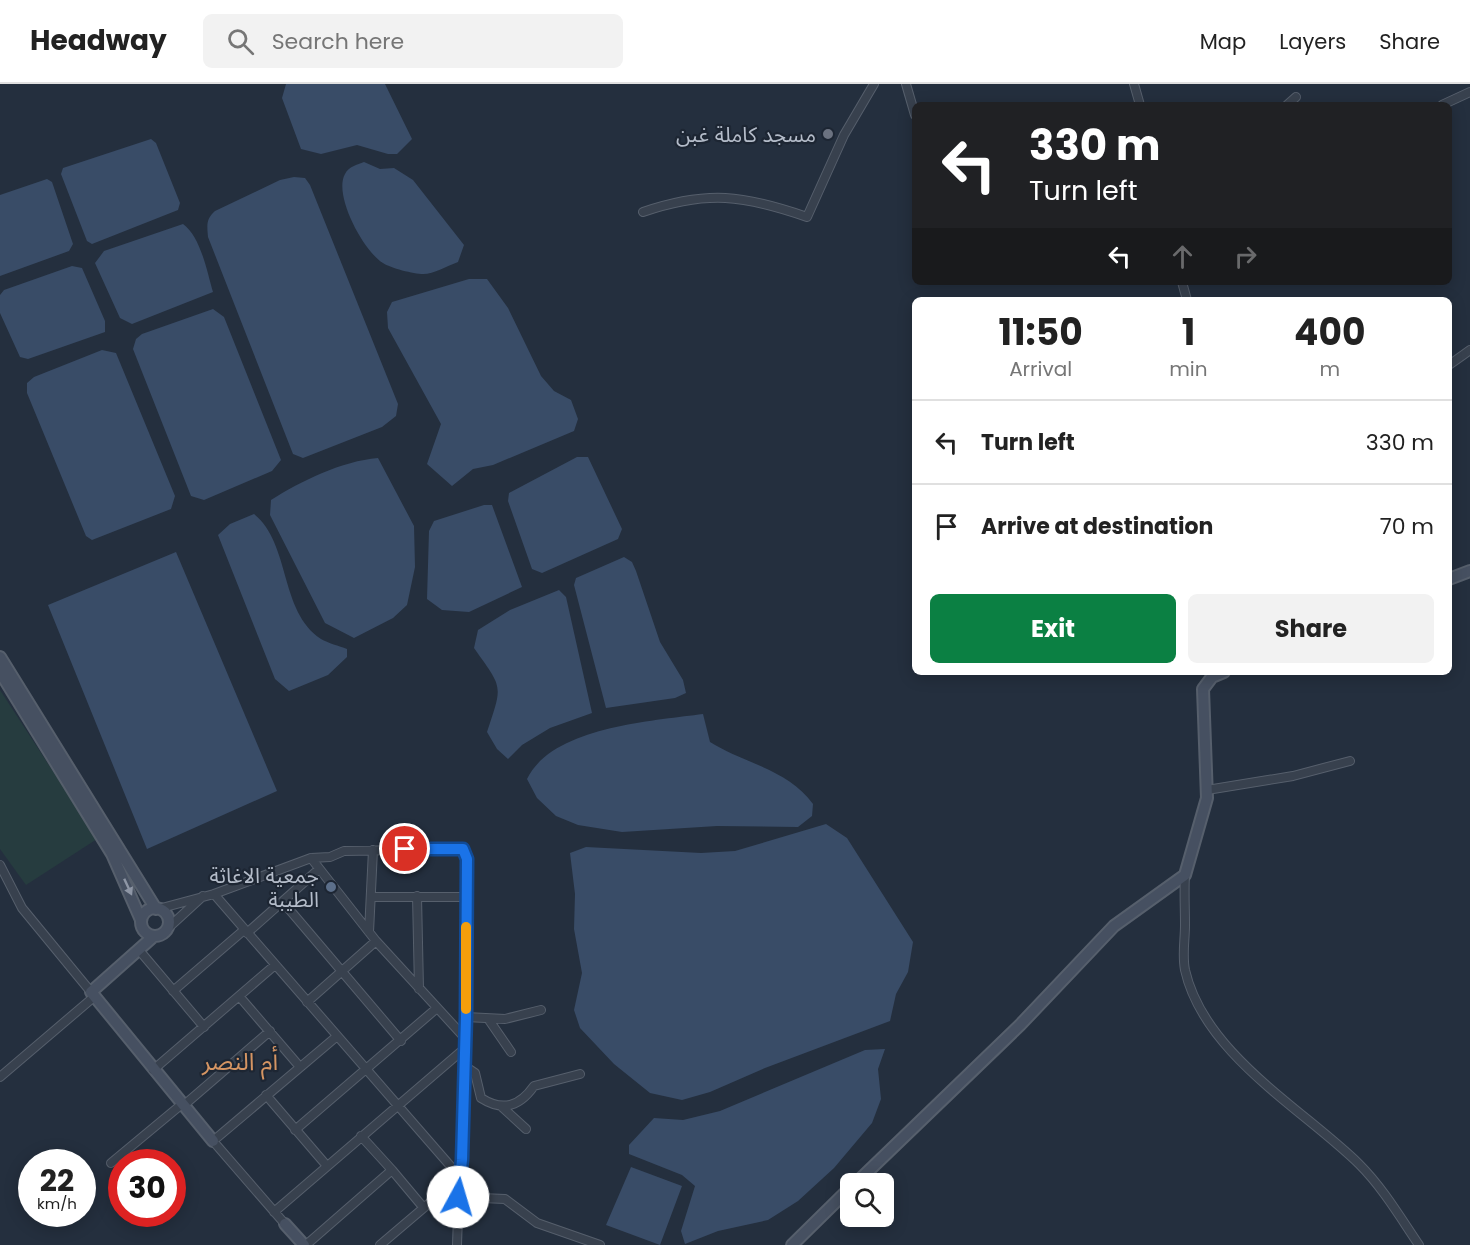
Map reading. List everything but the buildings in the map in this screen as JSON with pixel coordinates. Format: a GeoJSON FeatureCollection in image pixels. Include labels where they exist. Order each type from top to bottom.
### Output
{"type":"FeatureCollection","features":[{"type":"Feature","properties":{"kind":"street"},"geometry":{"type":"LineString","coordinates":[[643,212],[677,200],[714,196],[750,201],[807,217],[844,135],[873,84]]}},
{"type":"Feature","properties":{"kind":"street"},"geometry":{"type":"LineString","coordinates":[[906,84],[912,105]]}},
{"type":"Feature","properties":{"kind":"street"},"geometry":{"type":"LineString","coordinates":[[1134,84],[1139,102]]}},
{"type":"Feature","properties":{"kind":"street"},"geometry":{"type":"LineString","coordinates":[[1448,102],[1470,92]]}},
{"type":"Feature","properties":{"kind":"street"},"geometry":{"type":"LineString","coordinates":[[1290,102],[1296,97]]}},
{"type":"Feature","properties":{"kind":"street"},"geometry":{"type":"LineString","coordinates":[[1452,363],[1470,350]]}},
{"type":"Feature","properties":{"kind":"street"},"geometry":{"type":"LineString","coordinates":[[1452,578],[1470,571]]}},
{"type":"Feature","properties":{"kind":"street"},"geometry":{"type":"LineString","coordinates":[[0,657],[157,909],[168,918],[167,929]]}},
{"type":"Feature","properties":{"kind":"street"},"geometry":{"type":"LineString","coordinates":[[0,672],[112,855],[143,929],[154,936]]}},
{"type":"Feature","properties":{"kind":"street"},"geometry":{"type":"LineString","coordinates":[[1210,675],[1203,689],[1207,798],[1185,875],[1185,971],[1208,1020],[1228,1047],[1267,1086],[1360,1165],[1394,1207],[1419,1245]]}},
{"type":"Feature","properties":{"kind":"street"},"geometry":{"type":"LineString","coordinates":[[1207,790],[1294,776],[1350,761]]}},
{"type":"Feature","properties":{"kind":"street"},"geometry":{"type":"LineString","coordinates":[[141,920],[146,912],[214,894],[311,858],[330,857],[344,851],[463,849],[468,867],[465,897],[466,1017],[457,1245]]}},
{"type":"Feature","properties":{"kind":"street"},"geometry":{"type":"LineString","coordinates":[[369,933],[373,850]]}},
{"type":"Feature","properties":{"kind":"street"},"geometry":{"type":"LineString","coordinates":[[311,858],[369,933],[465,1038]]}},
{"type":"Feature","properties":{"kind":"street"},"geometry":{"type":"LineString","coordinates":[[0,865],[22,908],[213,1142],[273,1212],[305,1245],[392,1170]]}},
{"type":"Feature","properties":{"kind":"street"},"geometry":{"type":"LineString","coordinates":[[173,991],[283,902],[319,869]]}},
{"type":"Feature","properties":{"kind":"street"},"geometry":{"type":"LineString","coordinates":[[866,1173],[1020,1025],[1114,926],[1185,875]]}},
{"type":"Feature","properties":{"kind":"street"},"geometry":{"type":"LineString","coordinates":[[214,894],[460,1177]]}},
{"type":"Feature","properties":{"kind":"street"},"geometry":{"type":"LineString","coordinates":[[0,1077],[154,936],[161,934],[204,896]]}},
{"type":"Feature","properties":{"kind":"street"},"geometry":{"type":"LineString","coordinates":[[417,896],[419,989]]}},
{"type":"Feature","properties":{"kind":"street"},"geometry":{"type":"LineString","coordinates":[[371,897],[465,897]]}},
{"type":"Feature","properties":{"kind":"street"},"geometry":{"type":"LineString","coordinates":[[283,902],[401,1041]]}},
{"type":"Feature","properties":{"kind":"street"},"geometry":{"type":"LineString","coordinates":[[307,1002],[376,941]]}},
{"type":"Feature","properties":{"kind":"street"},"geometry":{"type":"LineString","coordinates":[[139,950],[204,1027]]}},
{"type":"Feature","properties":{"kind":"street"},"geometry":{"type":"LineString","coordinates":[[153,1070],[275,964]]}},
{"type":"Feature","properties":{"kind":"street"},"geometry":{"type":"LineString","coordinates":[[238,996],[300,1067]]}},
{"type":"Feature","properties":{"kind":"street"},"geometry":{"type":"LineString","coordinates":[[295,1130],[437,1008]]}},
{"type":"Feature","properties":{"kind":"street"},"geometry":{"type":"LineString","coordinates":[[466,1017],[489,1020],[542,1010]]}},
{"type":"Feature","properties":{"kind":"street"},"geometry":{"type":"LineString","coordinates":[[489,1020],[511,1052]]}},
{"type":"Feature","properties":{"kind":"street"},"geometry":{"type":"LineString","coordinates":[[128,1149],[270,1031]]}},
{"type":"Feature","properties":{"kind":"street"},"geometry":{"type":"LineString","coordinates":[[213,1142],[336,1036]]}},
{"type":"Feature","properties":{"kind":"street"},"geometry":{"type":"LineString","coordinates":[[273,1212],[464,1049]]}},
{"type":"Feature","properties":{"kind":"street"},"geometry":{"type":"LineString","coordinates":[[463,1065],[475,1073],[482,1098],[501,1106],[526,1129]]}},
{"type":"Feature","properties":{"kind":"street"},"geometry":{"type":"LineString","coordinates":[[501,1106],[513,1106],[525,1100],[534,1086],[580,1074]]}},
{"type":"Feature","properties":{"kind":"street"},"geometry":{"type":"LineString","coordinates":[[266,1095],[327,1166]]}},
{"type":"Feature","properties":{"kind":"street"},"geometry":{"type":"LineString","coordinates":[[361,1136],[423,1207]]}},
{"type":"Feature","properties":{"kind":"street"},"geometry":{"type":"LineString","coordinates":[[380,1245],[460,1177]]}},
{"type":"Feature","properties":{"kind":"street"},"geometry":{"type":"LineString","coordinates":[[458,1197],[505,1199],[537,1223],[600,1245]]}},
{"type":"Feature","properties":{"kind":"street"},"geometry":{"type":"LineString","coordinates":[[792,1245],[840,1198]]}},
{"type":"Feature","properties":{"kind":"green space"},"geometry":{"type":"Polygon","coordinates":[[[0,690],[97,839],[26,885],[0,849],[0,690]]]}},
{"type":"Feature","properties":{"kind":"water"},"geometry":{"type":"Polygon","coordinates":[[[286,84],[385,84],[412,139],[397,154],[388,154],[357,145],[321,154],[301,149],[282,98],[286,84]]]}},
{"type":"Feature","properties":{"kind":"water"},"geometry":{"type":"Polygon","coordinates":[[[151,139],[156,143],[180,203],[178,210],[92,244],[87,241],[61,174],[63,168],[151,139]]]}},
{"type":"Feature","properties":{"kind":"water"},"geometry":{"type":"Polygon","coordinates":[[[364,162],[380,169],[394,168],[413,180],[464,245],[458,262],[423,274],[391,267],[375,257],[359,236],[343,195],[342,183],[345,174],[353,166],[364,162]]]}},
{"type":"Feature","properties":{"kind":"water"},"geometry":{"type":"Polygon","coordinates":[[[294,177],[305,178],[310,185],[398,404],[396,416],[382,427],[303,458],[293,454],[208,237],[207,229],[208,222],[215,211],[280,180],[294,177]]]}},
{"type":"Feature","properties":{"kind":"water"},"geometry":{"type":"Polygon","coordinates":[[[47,179],[52,182],[73,244],[69,251],[0,276],[0,195],[47,179]]]}},
{"type":"Feature","properties":{"kind":"water"},"geometry":{"type":"Polygon","coordinates":[[[183,224],[199,246],[213,292],[132,324],[120,318],[95,263],[104,251],[183,224]]]}},
{"type":"Feature","properties":{"kind":"water"},"geometry":{"type":"Polygon","coordinates":[[[72,266],[82,268],[105,321],[105,332],[28,359],[20,357],[0,313],[0,295],[4,290],[72,266]]]}},
{"type":"Feature","properties":{"kind":"water"},"geometry":{"type":"Polygon","coordinates":[[[469,279],[487,279],[508,308],[541,376],[554,391],[571,400],[578,419],[574,431],[493,465],[473,469],[452,486],[427,464],[441,424],[388,328],[387,312],[392,302],[469,279]]]}},
{"type":"Feature","properties":{"kind":"water"},"geometry":{"type":"Polygon","coordinates":[[[213,309],[224,317],[281,460],[272,471],[204,500],[191,496],[133,349],[136,339],[142,334],[213,309]]]}},
{"type":"Feature","properties":{"kind":"water"},"geometry":{"type":"Polygon","coordinates":[[[102,350],[116,353],[175,496],[171,509],[92,540],[86,536],[27,393],[27,383],[34,377],[102,350]]]}},
{"type":"Feature","properties":{"kind":"water"},"geometry":{"type":"Polygon","coordinates":[[[577,457],[588,457],[622,529],[618,539],[542,573],[532,569],[508,501],[509,493],[577,457]]]}},
{"type":"Feature","properties":{"kind":"water"},"geometry":{"type":"Polygon","coordinates":[[[378,458],[414,526],[415,567],[407,605],[393,618],[354,638],[325,623],[270,515],[271,500],[322,473],[350,463],[378,458]]]}},
{"type":"Feature","properties":{"kind":"water"},"geometry":{"type":"Polygon","coordinates":[[[484,505],[492,505],[522,587],[469,612],[442,610],[427,599],[429,531],[434,521],[484,505]]]}},
{"type":"Feature","properties":{"kind":"water"},"geometry":{"type":"Polygon","coordinates":[[[254,514],[266,527],[274,542],[291,595],[308,627],[321,639],[347,649],[347,657],[328,675],[289,691],[275,679],[218,535],[230,524],[254,514]]]}},
{"type":"Feature","properties":{"kind":"water"},"geometry":{"type":"Polygon","coordinates":[[[176,552],[277,791],[147,849],[48,605],[176,552]]]}},
{"type":"Feature","properties":{"kind":"water"},"geometry":{"type":"Polygon","coordinates":[[[624,557],[632,562],[660,642],[683,680],[686,693],[675,698],[606,708],[574,585],[576,578],[624,557]]]}},
{"type":"Feature","properties":{"kind":"water"},"geometry":{"type":"Polygon","coordinates":[[[559,590],[566,597],[592,713],[550,728],[522,745],[508,759],[497,749],[487,732],[498,695],[491,672],[474,648],[478,630],[510,610],[559,590]]]}},
{"type":"Feature","properties":{"kind":"water"},"geometry":{"type":"Polygon","coordinates":[[[703,714],[710,742],[791,783],[813,804],[812,816],[798,827],[717,826],[622,832],[578,825],[556,816],[537,798],[527,779],[540,762],[558,748],[580,737],[631,724],[703,714]]]}},
{"type":"Feature","properties":{"kind":"water"},"geometry":{"type":"Polygon","coordinates":[[[826,824],[847,838],[913,942],[908,972],[896,994],[890,1021],[765,1068],[710,1092],[682,1100],[650,1093],[614,1064],[580,1028],[574,1010],[582,973],[574,929],[575,894],[570,853],[586,847],[701,853],[735,851],[826,824]]]}},
{"type":"Feature","properties":{"kind":"water"},"geometry":{"type":"Polygon","coordinates":[[[885,1049],[878,1069],[881,1099],[872,1123],[834,1168],[798,1201],[768,1220],[718,1231],[685,1244],[681,1231],[695,1186],[682,1175],[629,1154],[629,1145],[654,1118],[683,1120],[720,1111],[865,1050],[885,1049]]]}},
{"type":"Feature","properties":{"kind":"water"},"geometry":{"type":"Polygon","coordinates":[[[631,1167],[682,1186],[660,1245],[606,1225],[631,1167]]]}},
{"type":"Feature","properties":{"kind":"slow traffic"},"geometry":{"type":"LineString","coordinates":[[466,927],[466,1009]]}},
{"type":"Feature","properties":{"kind":"place","name":"مسجد كاملة غبن"},"geometry":{"type":"Point","coordinates":[828,134]}},
{"type":"Feature","properties":{"kind":"place","name":"جمعية الاغاثة الطيبة"},"geometry":{"type":"Point","coordinates":[331,887]}},
{"type":"Feature","properties":{"kind":"district","name":"أم النصر"},"geometry":{"type":"Point","coordinates":[240,1061]}},
{"type":"Feature","properties":{"kind":"route"},"geometry":{"type":"LineString","coordinates":[[405,849],[463,849],[467,859],[466,1017],[462,1160],[458,1197]]}}]}
